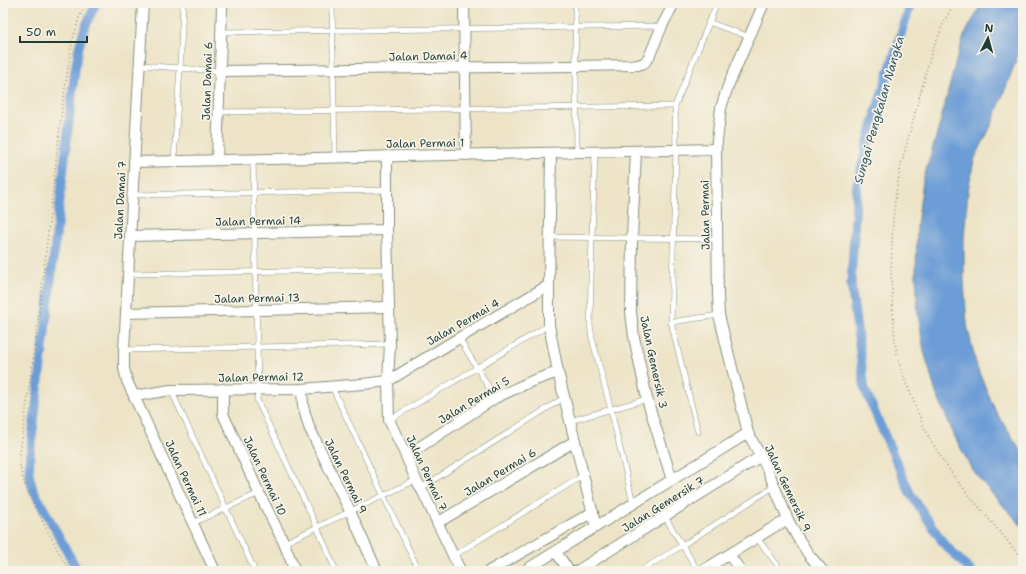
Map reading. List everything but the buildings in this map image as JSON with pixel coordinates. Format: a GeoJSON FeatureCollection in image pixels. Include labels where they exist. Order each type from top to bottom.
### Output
{"type":"FeatureCollection","features":[{"type":"Feature","properties":{"kind":"street","name":"Jalan Damai 7"},"geometry":{"type":"LineString","coordinates":[[134,396],[127,381],[124,368],[124,350],[143,3]]}},
{"type":"Feature","properties":{"kind":"street","name":"Jalan Damai 6"},"geometry":{"type":"LineString","coordinates":[[217,160],[222,7],[224,3]]}},
{"type":"Feature","properties":{"kind":"street"},"geometry":{"type":"LineString","coordinates":[[464,3],[466,155]]}},
{"type":"Feature","properties":{"kind":"street"},"geometry":{"type":"LineString","coordinates":[[662,26],[672,7],[672,3]]}},
{"type":"Feature","properties":{"kind":"street","name":"Jalan Permai"},"geometry":{"type":"LineString","coordinates":[[748,433],[719,315],[716,149],[721,108],[728,86],[764,3]]}},
{"type":"Feature","properties":{"kind":"street","name":"Jalan Damai 4"},"geometry":{"type":"LineString","coordinates":[[220,71],[638,64],[644,63],[649,57],[662,26]]}},
{"type":"Feature","properties":{"kind":"street","name":"Jalan Permai 1"},"geometry":{"type":"LineString","coordinates":[[134,162],[716,149]]}},
{"type":"Feature","properties":{"kind":"street","name":"Jalan Gemersik 3"},"geometry":{"type":"LineString","coordinates":[[636,151],[632,238],[631,312],[634,337],[647,399],[672,480]]}},
{"type":"Feature","properties":{"kind":"street"},"geometry":{"type":"LineString","coordinates":[[550,153],[549,325],[558,372],[596,527]]}},
{"type":"Feature","properties":{"kind":"street","name":"Jalan Permai 7"},"geometry":{"type":"LineString","coordinates":[[387,156],[390,344],[388,381],[389,420],[418,484],[459,568],[462,571]]}},
{"type":"Feature","properties":{"kind":"street","name":"Jalan Permai 14"},"geometry":{"type":"LineString","coordinates":[[130,236],[387,230]]}},
{"type":"Feature","properties":{"kind":"street","name":"Jalan Permai 4"},"geometry":{"type":"LineString","coordinates":[[388,381],[549,285]]}},
{"type":"Feature","properties":{"kind":"street","name":"Jalan Permai 13"},"geometry":{"type":"LineString","coordinates":[[126,312],[389,307]]}},
{"type":"Feature","properties":{"kind":"street","name":"Jalan Permai 5"},"geometry":{"type":"LineString","coordinates":[[406,456],[496,398],[532,380],[558,372]]}},
{"type":"Feature","properties":{"kind":"street","name":"Jalan Permai 12"},"geometry":{"type":"LineString","coordinates":[[134,396],[171,390],[302,389],[388,381]]}},
{"type":"Feature","properties":{"kind":"street","name":"Jalan Permai 10"},"geometry":{"type":"LineString","coordinates":[[223,389],[223,414],[259,493],[284,543],[295,571]]}},
{"type":"Feature","properties":{"kind":"street","name":"Jalan Permai 9"},"geometry":{"type":"LineString","coordinates":[[302,389],[303,406],[309,427],[378,571]]}},
{"type":"Feature","properties":{"kind":"street","name":"Jalan Permai 11"},"geometry":{"type":"LineString","coordinates":[[134,396],[215,571]]}},
{"type":"Feature","properties":{"kind":"street"},"geometry":{"type":"LineString","coordinates":[[526,571],[748,433]]}},
{"type":"Feature","properties":{"kind":"street","name":"Jalan Gemersik 9"},"geometry":{"type":"LineString","coordinates":[[748,433],[767,468],[788,520],[796,535],[809,555],[823,571]]}},
{"type":"Feature","properties":{"kind":"street","name":"Jalan Permai 6"},"geometry":{"type":"LineString","coordinates":[[437,523],[575,441]]}},
{"type":"Feature","properties":{"kind":"street","name":"Jalan Gemersik 7"},"geometry":{"type":"LineString","coordinates":[[577,571],[760,456]]}},
{"type":"Feature","properties":{"kind":"street"},"geometry":{"type":"LineString","coordinates":[[489,571],[593,512]]}},
{"type":"Feature","properties":{"kind":"street"},"geometry":{"type":"LineString","coordinates":[[702,571],[788,520]]}},
{"type":"Feature","properties":{"kind":"street"},"geometry":{"type":"LineString","coordinates":[[556,552],[569,571]]}},
{"type":"Feature","properties":{"kind":"street"},"geometry":{"type":"LineString","coordinates":[[729,555],[741,571]]}},
{"type":"Feature","properties":{"kind":"lane"},"geometry":{"type":"LineString","coordinates":[[174,161],[183,3]]}},
{"type":"Feature","properties":{"kind":"lane"},"geometry":{"type":"LineString","coordinates":[[332,3],[335,157]]}},
{"type":"Feature","properties":{"kind":"lane"},"geometry":{"type":"LineString","coordinates":[[575,3],[577,152]]}},
{"type":"Feature","properties":{"kind":"lane"},"geometry":{"type":"LineString","coordinates":[[698,432],[671,322],[676,150],[675,106],[717,3]]}},
{"type":"Feature","properties":{"kind":"lane"},"geometry":{"type":"LineString","coordinates":[[708,22],[750,37]]}},
{"type":"Feature","properties":{"kind":"lane"},"geometry":{"type":"LineString","coordinates":[[221,32],[662,26]]}},
{"type":"Feature","properties":{"kind":"lane"},"geometry":{"type":"LineString","coordinates":[[140,65],[220,71]]}},
{"type":"Feature","properties":{"kind":"lane"},"geometry":{"type":"LineString","coordinates":[[218,112],[675,106]]}},
{"type":"Feature","properties":{"kind":"lane"},"geometry":{"type":"LineString","coordinates":[[596,152],[590,325],[633,504]]}},
{"type":"Feature","properties":{"kind":"lane"},"geometry":{"type":"LineString","coordinates":[[253,159],[257,400],[317,527],[336,571]]}},
{"type":"Feature","properties":{"kind":"lane"},"geometry":{"type":"LineString","coordinates":[[132,195],[387,190]]}},
{"type":"Feature","properties":{"kind":"lane"},"geometry":{"type":"LineString","coordinates":[[550,237],[717,239]]}},
{"type":"Feature","properties":{"kind":"lane"},"geometry":{"type":"LineString","coordinates":[[128,274],[389,269]]}},
{"type":"Feature","properties":{"kind":"lane"},"geometry":{"type":"LineString","coordinates":[[671,322],[719,315]]}},
{"type":"Feature","properties":{"kind":"lane"},"geometry":{"type":"LineString","coordinates":[[389,420],[549,325]]}},
{"type":"Feature","properties":{"kind":"lane"},"geometry":{"type":"LineString","coordinates":[[459,338],[496,398]]}},
{"type":"Feature","properties":{"kind":"lane"},"geometry":{"type":"LineString","coordinates":[[124,350],[390,344]]}},
{"type":"Feature","properties":{"kind":"lane"},"geometry":{"type":"LineString","coordinates":[[332,387],[419,571]]}},
{"type":"Feature","properties":{"kind":"lane"},"geometry":{"type":"LineString","coordinates":[[171,390],[255,571]]}},
{"type":"Feature","properties":{"kind":"lane"},"geometry":{"type":"LineString","coordinates":[[284,543],[384,495],[418,484],[565,398]]}},
{"type":"Feature","properties":{"kind":"lane"},"geometry":{"type":"LineString","coordinates":[[570,422],[647,399]]}},
{"type":"Feature","properties":{"kind":"lane"},"geometry":{"type":"LineString","coordinates":[[453,556],[584,475]]}},
{"type":"Feature","properties":{"kind":"lane"},"geometry":{"type":"LineString","coordinates":[[640,571],[774,486]]}},
{"type":"Feature","properties":{"kind":"lane"},"geometry":{"type":"LineString","coordinates":[[193,523],[259,493]]}},
{"type":"Feature","properties":{"kind":"lane"},"geometry":{"type":"LineString","coordinates":[[665,516],[698,571]]}},
{"type":"Feature","properties":{"kind":"lane"},"geometry":{"type":"LineString","coordinates":[[757,538],[782,571]]}},
{"type":"Feature","properties":{"kind":"path"},"geometry":{"type":"LineString","coordinates":[[69,571],[35,507],[23,479],[20,467],[20,454],[37,331],[62,108],[72,42],[79,18],[86,3]]}},
{"type":"Feature","properties":{"kind":"path"},"geometry":{"type":"LineString","coordinates":[[954,3],[944,22],[931,54],[901,166],[896,194],[893,219],[891,272],[895,342],[903,375],[923,425],[932,443],[954,477],[1023,558]]}},
{"type":"Feature","properties":{"kind":"water"},"geometry":{"type":"Polygon","coordinates":[[[982,3],[1023,3],[1023,47],[1018,55],[992,124],[974,160],[968,190],[964,238],[964,281],[967,325],[977,368],[996,412],[1023,454],[1023,527],[972,470],[955,437],[936,393],[924,351],[918,314],[916,276],[917,225],[923,181],[964,36],[982,3]]]}},
{"type":"Feature","properties":{"kind":"waterway"},"geometry":{"type":"LineString","coordinates":[[78,571],[33,489],[29,475],[30,454],[75,70],[84,30],[96,3]]}},
{"type":"Feature","properties":{"kind":"waterway","name":"Sungai Pengkalan Nangka"},"geometry":{"type":"LineString","coordinates":[[911,3],[877,108],[857,184],[851,284],[865,390],[910,493],[944,544],[971,571]]}}]}
